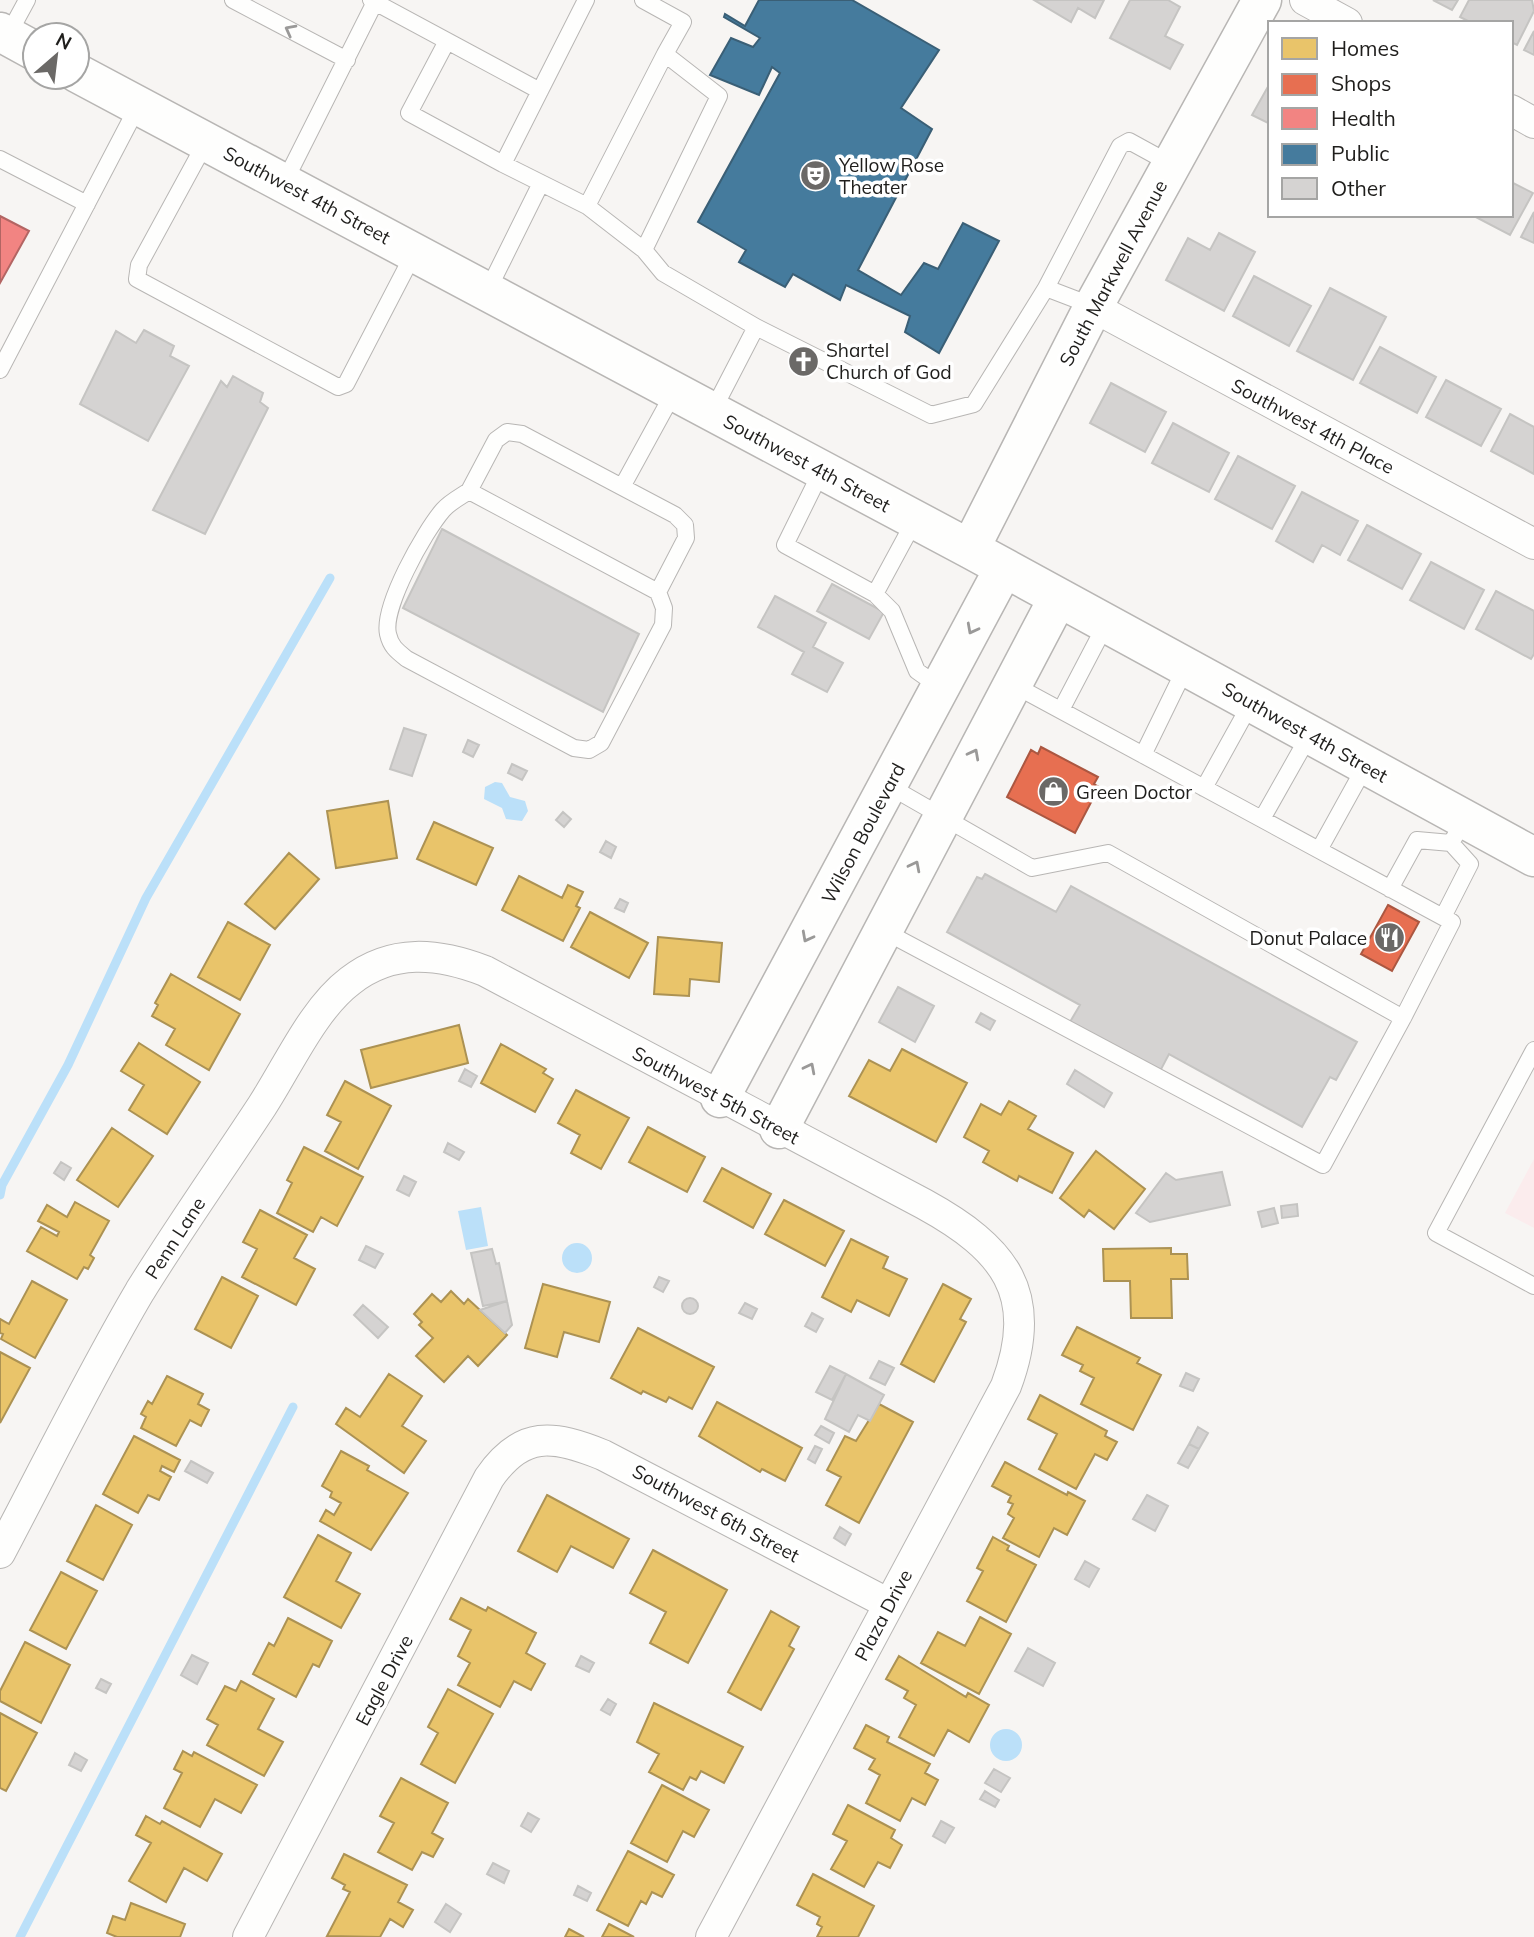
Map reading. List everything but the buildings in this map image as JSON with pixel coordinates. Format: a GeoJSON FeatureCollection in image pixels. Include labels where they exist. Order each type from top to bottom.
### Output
{"type":"FeatureCollection","features":[{"type":"Feature","properties":{"kind":"street","name":"South Markwell Avenue"},"geometry":{"type":"LineString","coordinates":[[970,550],[1093,307],[1262,0]]}},
{"type":"Feature","properties":{"kind":"street"},"geometry":{"type":"LineString","coordinates":[[1305,0],[1343,21]]}},
{"type":"Feature","properties":{"kind":"street"},"geometry":{"type":"LineString","coordinates":[[1,33],[21,44]]}},
{"type":"Feature","properties":{"kind":"street","name":"Southwest 4th Street"},"geometry":{"type":"LineString","coordinates":[[91,81],[822,470],[1310,734],[1366,765],[1458,831],[1534,857]]}},
{"type":"Feature","properties":{"kind":"street"},"geometry":{"type":"LineString","coordinates":[[1513,111],[1534,122]]}},
{"type":"Feature","properties":{"kind":"street","name":"Southwest 4th Place"},"geometry":{"type":"LineString","coordinates":[[1093,307],[1534,544]]}},
{"type":"Feature","properties":{"kind":"street","name":"Wilson Boulevard"},"geometry":{"type":"LineString","coordinates":[[720,1098],[1004,568]]}},
{"type":"Feature","properties":{"kind":"street"},"geometry":{"type":"LineString","coordinates":[[779,1129],[881,930],[1058,598]]}},
{"type":"Feature","properties":{"kind":"street","name":"Southwest 5th Street"},"geometry":{"type":"LineString","coordinates":[[394,959],[431,956],[453,959],[485,971],[970,1231],[996,1258],[1011,1283]]}},
{"type":"Feature","properties":{"kind":"street","name":"Penn Lane"},"geometry":{"type":"LineString","coordinates":[[0,1553],[140,1293],[286,1070],[321,1008],[351,980],[394,959]]}},
{"type":"Feature","properties":{"kind":"street","name":"Plaza Drive"},"geometry":{"type":"LineString","coordinates":[[711,1937],[1006,1386],[1016,1358],[1019,1329],[1011,1283]]}},
{"type":"Feature","properties":{"kind":"street","name":"Southwest 6th Street"},"geometry":{"type":"LineString","coordinates":[[538,1440],[557,1439],[603,1455],[889,1604]]}},
{"type":"Feature","properties":{"kind":"street","name":"Eagle Drive"},"geometry":{"type":"LineString","coordinates":[[248,1937],[489,1478],[515,1450],[538,1440]]}},
{"type":"Feature","properties":{"kind":"lane"},"geometry":{"type":"LineString","coordinates":[[1,33],[14,24],[27,0]]}},
{"type":"Feature","properties":{"kind":"lane"},"geometry":{"type":"LineString","coordinates":[[233,0],[347,60]]}},
{"type":"Feature","properties":{"kind":"lane"},"geometry":{"type":"LineString","coordinates":[[503,164],[586,0]]}},
{"type":"Feature","properties":{"kind":"lane"},"geometry":{"type":"LineString","coordinates":[[587,206],[683,22],[643,0]]}},
{"type":"Feature","properties":{"kind":"lane"},"geometry":{"type":"LineString","coordinates":[[284,183],[374,1],[540,91]]}},
{"type":"Feature","properties":{"kind":"lane"},"geometry":{"type":"LineString","coordinates":[[447,41],[409,113],[587,206],[644,250],[663,273],[756,327],[931,415],[974,404],[1046,288],[1125,142],[1129,141],[1171,163]]}},
{"type":"Feature","properties":{"kind":"lane"},"geometry":{"type":"LineString","coordinates":[[644,250],[719,96],[665,54]]}},
{"type":"Feature","properties":{"kind":"lane"},"geometry":{"type":"LineString","coordinates":[[0,370],[138,106]]}},
{"type":"Feature","properties":{"kind":"lane"},"geometry":{"type":"LineString","coordinates":[[206,142],[139,265],[137,279],[338,387],[346,384],[414,252]]}},
{"type":"Feature","properties":{"kind":"lane"},"geometry":{"type":"LineString","coordinates":[[0,159],[87,204]]}},
{"type":"Feature","properties":{"kind":"lane"},"geometry":{"type":"LineString","coordinates":[[487,292],[541,183]]}},
{"type":"Feature","properties":{"kind":"lane"},"geometry":{"type":"LineString","coordinates":[[1046,288],[1093,307]]}},
{"type":"Feature","properties":{"kind":"lane"},"geometry":{"type":"LineString","coordinates":[[712,412],[756,327]]}},
{"type":"Feature","properties":{"kind":"lane"},"geometry":{"type":"LineString","coordinates":[[622,487],[674,391]]}},
{"type":"Feature","properties":{"kind":"lane"},"geometry":{"type":"LineString","coordinates":[[469,491],[658,592],[664,608],[663,625],[601,743],[589,750],[574,748],[419,665],[392,647],[387,631],[391,604],[433,523],[444,508],[469,491],[496,440],[507,432],[522,434],[675,515],[685,525],[686,538],[658,592]]}},
{"type":"Feature","properties":{"kind":"lane"},"geometry":{"type":"LineString","coordinates":[[822,470],[785,545],[875,594],[892,611],[916,671],[941,688]]}},
{"type":"Feature","properties":{"kind":"lane"},"geometry":{"type":"LineString","coordinates":[[875,594],[915,520]]}},
{"type":"Feature","properties":{"kind":"lane"},"geometry":{"type":"LineString","coordinates":[[1061,710],[1106,624]]}},
{"type":"Feature","properties":{"kind":"lane"},"geometry":{"type":"LineString","coordinates":[[1143,755],[1186,667]]}},
{"type":"Feature","properties":{"kind":"lane"},"geometry":{"type":"LineString","coordinates":[[881,930],[1323,1165],[1403,1017],[1452,922],[1012,684]]}},
{"type":"Feature","properties":{"kind":"lane"},"geometry":{"type":"LineString","coordinates":[[1205,788],[1251,703]]}},
{"type":"Feature","properties":{"kind":"lane"},"geometry":{"type":"LineString","coordinates":[[1262,819],[1310,734]]}},
{"type":"Feature","properties":{"kind":"lane"},"geometry":{"type":"LineString","coordinates":[[1319,850],[1366,765]]}},
{"type":"Feature","properties":{"kind":"lane"},"geometry":{"type":"LineString","coordinates":[[889,786],[1032,868],[1108,853],[1403,1017]]}},
{"type":"Feature","properties":{"kind":"lane"},"geometry":{"type":"LineString","coordinates":[[1390,888],[1417,840],[1458,831],[1470,864],[1443,917]]}},
{"type":"Feature","properties":{"kind":"lane"},"geometry":{"type":"LineString","coordinates":[[1534,1050],[1436,1233],[1534,1286]]}},
{"type":"Feature","properties":{"kind":"shaded area"},"geometry":{"type":"Polygon","coordinates":[[[1534,1159],[1534,1228],[1505,1213],[1534,1159]]]}},
{"type":"Feature","properties":{"kind":"water"},"geometry":{"type":"Polygon","coordinates":[[[495,782],[502,783],[510,797],[525,801],[528,811],[522,821],[506,819],[502,808],[484,799],[485,787],[495,782]]]}},
{"type":"Feature","properties":{"kind":"water"},"geometry":{"type":"Polygon","coordinates":[[[481,1207],[488,1246],[466,1250],[458,1211],[481,1207]]]}},
{"type":"Feature","properties":{"kind":"water"},"geometry":{"type":"Polygon","coordinates":[[[577,1243],[588,1247],[592,1258],[588,1269],[577,1273],[566,1269],[562,1258],[566,1247],[577,1243]]]}},
{"type":"Feature","properties":{"kind":"water"},"geometry":{"type":"Polygon","coordinates":[[[1006,1729],[1018,1733],[1022,1745],[1018,1757],[1006,1761],[994,1757],[990,1745],[994,1733],[1006,1729]]]}},
{"type":"Feature","properties":{"kind":"waterway"},"geometry":{"type":"LineString","coordinates":[[0,1195],[2,1185],[68,1065],[146,898],[330,578]]}},
{"type":"Feature","properties":{"kind":"waterway"},"geometry":{"type":"LineString","coordinates":[[20,1937],[293,1407]]}},
{"type":"Feature","properties":{"kind":"place","name":"Yellow Rose Theater"},"geometry":{"type":"Point","coordinates":[816,176]}},
{"type":"Feature","properties":{"kind":"place","name":"Shartel Church of God"},"geometry":{"type":"Point","coordinates":[803,361]}},
{"type":"Feature","properties":{"kind":"place","name":"Green Doctor"},"geometry":{"type":"Point","coordinates":[1053,792]}},
{"type":"Feature","properties":{"kind":"place","name":"Donut Palace"},"geometry":{"type":"Point","coordinates":[1390,938]}}]}
